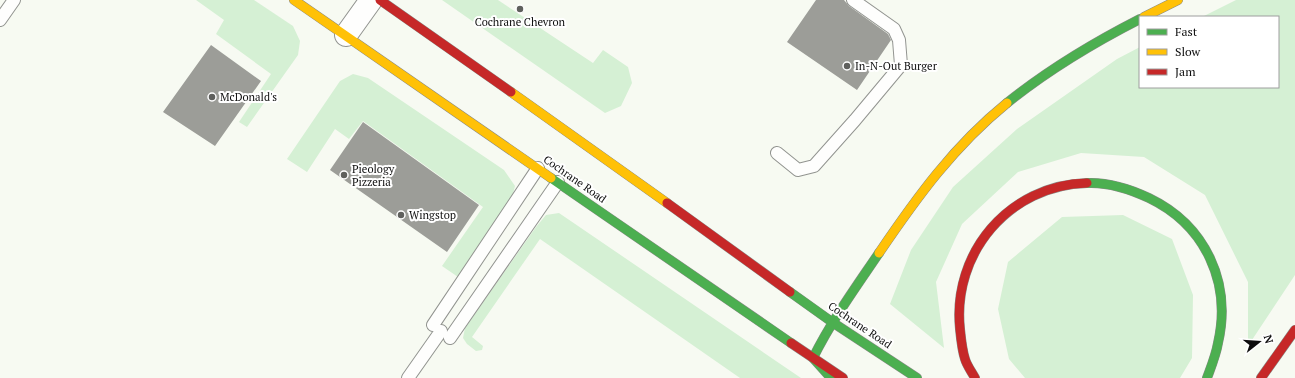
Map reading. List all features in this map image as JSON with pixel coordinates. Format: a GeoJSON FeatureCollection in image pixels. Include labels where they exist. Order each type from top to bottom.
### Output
{"type":"FeatureCollection","features":[{"type":"Feature","properties":{"kind":"main road","name":"Cochrane Road"},"geometry":{"type":"LineString","coordinates":[[294,0],[843,378]]}},
{"type":"Feature","properties":{"kind":"main road","name":"Cochrane Road"},"geometry":{"type":"LineString","coordinates":[[380,0],[604,158],[832,322],[916,378]]}},
{"type":"Feature","properties":{"kind":"main road"},"geometry":{"type":"LineString","coordinates":[[1146,16],[1178,0]]}},
{"type":"Feature","properties":{"kind":"main road"},"geometry":{"type":"LineString","coordinates":[[830,378],[813,358],[832,322],[906,213],[956,150],[982,124],[1011,99],[1045,74],[1139,20]]}},
{"type":"Feature","properties":{"kind":"main road"},"geometry":{"type":"LineString","coordinates":[[975,378],[965,358],[960,337],[958,301],[964,273],[980,242],[994,224],[1015,207],[1037,194],[1059,186],[1084,183],[1108,185],[1136,192],[1162,205],[1185,222],[1203,245],[1216,271],[1221,296],[1221,325],[1217,353],[1207,378]]}},
{"type":"Feature","properties":{"kind":"main road"},"geometry":{"type":"LineString","coordinates":[[1261,378],[1295,330]]}},
{"type":"Feature","properties":{"kind":"street"},"geometry":{"type":"LineString","coordinates":[[346,35],[371,0]]}},
{"type":"Feature","properties":{"kind":"lane"},"geometry":{"type":"LineString","coordinates":[[0,20],[14,0]]}},
{"type":"Feature","properties":{"kind":"lane"},"geometry":{"type":"LineString","coordinates":[[777,153],[798,170],[814,166],[901,65],[899,40],[894,29],[853,0]]}},
{"type":"Feature","properties":{"kind":"lane"},"geometry":{"type":"LineString","coordinates":[[441,331],[538,168]]}},
{"type":"Feature","properties":{"kind":"lane"},"geometry":{"type":"LineString","coordinates":[[408,378],[441,331],[558,182]]}},
{"type":"Feature","properties":{"kind":"green space"},"geometry":{"type":"Polygon","coordinates":[[[196,0],[254,0],[293,26],[300,41],[298,55],[247,127],[239,122],[271,74],[216,34],[224,20],[196,0]]]}},
{"type":"Feature","properties":{"kind":"green space"},"geometry":{"type":"Polygon","coordinates":[[[442,0],[498,0],[593,63],[603,50],[628,67],[632,83],[621,106],[605,113],[442,0]]]}},
{"type":"Feature","properties":{"kind":"green space"},"geometry":{"type":"Polygon","coordinates":[[[1236,0],[1295,0],[1295,275],[1248,346],[1248,282],[1205,195],[1144,157],[1081,153],[1018,172],[962,224],[936,282],[944,348],[890,304],[911,250],[953,187],[1017,129],[1117,59],[1139,48],[1139,88],[1279,88],[1279,16],[1204,16],[1236,0]]]}},
{"type":"Feature","properties":{"kind":"green space"},"geometry":{"type":"Polygon","coordinates":[[[353,74],[368,78],[504,170],[515,186],[511,202],[458,277],[442,266],[483,207],[363,121],[349,139],[335,129],[307,172],[287,159],[340,81],[353,74]]]}},
{"type":"Feature","properties":{"kind":"green space"},"geometry":{"type":"Polygon","coordinates":[[[559,213],[801,378],[740,378],[540,239],[472,337],[483,346],[482,350],[476,351],[467,344],[463,338],[465,328],[536,227],[546,215],[559,213]]]}},
{"type":"Feature","properties":{"kind":"green space"},"geometry":{"type":"Polygon","coordinates":[[[1123,215],[1172,239],[1193,295],[1192,358],[1180,378],[1025,378],[1009,359],[998,309],[1008,262],[1062,217],[1123,215]]]}},
{"type":"Feature","properties":{"kind":"building","name":"In-N-Out Burger"},"geometry":{"type":"Polygon","coordinates":[[[816,0],[844,0],[849,6],[888,34],[891,40],[857,90],[787,42],[816,0]]]}},
{"type":"Feature","properties":{"kind":"building","name":"McDonald's"},"geometry":{"type":"Polygon","coordinates":[[[211,45],[261,81],[215,146],[163,112],[211,45]]]}},
{"type":"Feature","properties":{"kind":"building"},"geometry":{"type":"Polygon","coordinates":[[[363,122],[479,205],[447,252],[330,170],[363,122]]]}},
{"type":"Feature","properties":{"kind":"traffic: fast"},"geometry":{"type":"LineString","coordinates":[[1007,103],[1038,79],[1071,58],[1139,20]]}},
{"type":"Feature","properties":{"kind":"traffic: fast"},"geometry":{"type":"LineString","coordinates":[[551,178],[791,343]]}},
{"type":"Feature","properties":{"kind":"traffic: fast"},"geometry":{"type":"LineString","coordinates":[[1087,183],[1119,187],[1149,198],[1169,209],[1185,223],[1199,240],[1210,258],[1217,277],[1221,298],[1221,320],[1218,343],[1207,378]]}},
{"type":"Feature","properties":{"kind":"traffic: fast"},"geometry":{"type":"LineString","coordinates":[[831,378],[813,358],[836,317],[879,253]]}},
{"type":"Feature","properties":{"kind":"traffic: fast"},"geometry":{"type":"LineString","coordinates":[[790,292],[832,322],[917,378]]}},
{"type":"Feature","properties":{"kind":"traffic: slow"},"geometry":{"type":"LineString","coordinates":[[294,0],[551,178]]}},
{"type":"Feature","properties":{"kind":"traffic: slow"},"geometry":{"type":"LineString","coordinates":[[1146,16],[1178,0]]}},
{"type":"Feature","properties":{"kind":"traffic: slow"},"geometry":{"type":"LineString","coordinates":[[511,92],[667,203]]}},
{"type":"Feature","properties":{"kind":"traffic: slow"},"geometry":{"type":"LineString","coordinates":[[879,253],[937,173],[970,137],[1007,103]]}},
{"type":"Feature","properties":{"kind":"traffic: jam"},"geometry":{"type":"LineString","coordinates":[[380,0],[511,92]]}},
{"type":"Feature","properties":{"kind":"traffic: jam"},"geometry":{"type":"LineString","coordinates":[[975,378],[968,367],[962,348],[960,301],[966,274],[976,250],[991,228],[1010,210],[1033,196],[1059,187],[1087,183]]}},
{"type":"Feature","properties":{"kind":"traffic: jam"},"geometry":{"type":"LineString","coordinates":[[667,203],[790,292]]}},
{"type":"Feature","properties":{"kind":"traffic: jam"},"geometry":{"type":"LineString","coordinates":[[1261,378],[1295,330]]}},
{"type":"Feature","properties":{"kind":"traffic: jam"},"geometry":{"type":"LineString","coordinates":[[791,343],[843,378]]}},
{"type":"Feature","properties":{"kind":"place","name":"Cochrane Chevron"},"geometry":{"type":"Point","coordinates":[520,9]}},
{"type":"Feature","properties":{"kind":"place","name":"In-N-Out Burger"},"geometry":{"type":"Point","coordinates":[847,66]}},
{"type":"Feature","properties":{"kind":"place","name":"McDonald's"},"geometry":{"type":"Point","coordinates":[212,97]}},
{"type":"Feature","properties":{"kind":"place","name":"Pieology Pizzeria"},"geometry":{"type":"Point","coordinates":[344,175]}},
{"type":"Feature","properties":{"kind":"place","name":"Wingstop"},"geometry":{"type":"Point","coordinates":[401,215]}}]}
